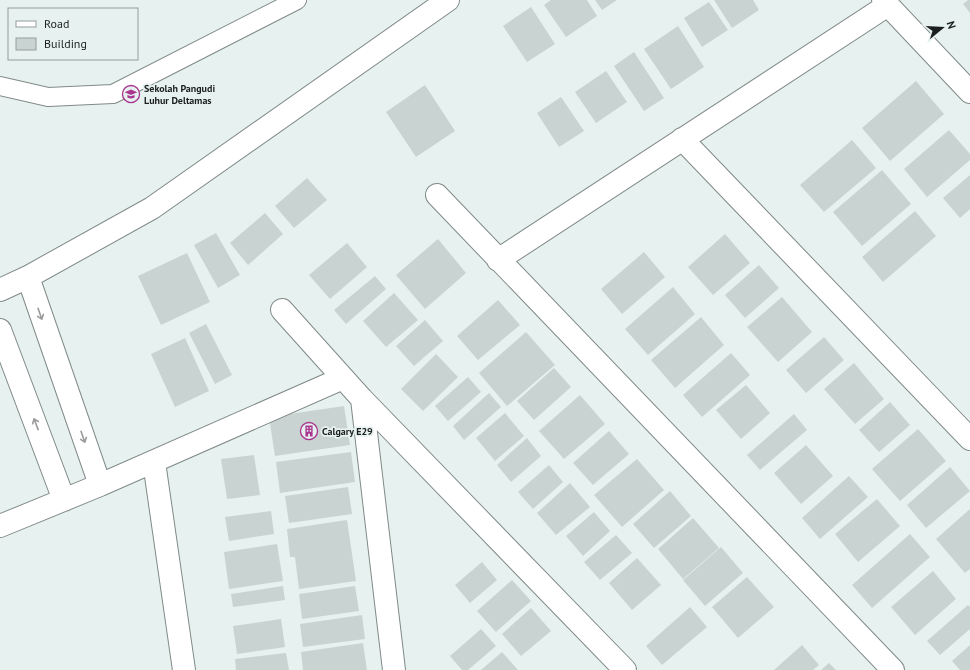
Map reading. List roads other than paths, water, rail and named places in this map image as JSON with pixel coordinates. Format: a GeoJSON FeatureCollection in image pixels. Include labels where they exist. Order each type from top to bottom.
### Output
{"type":"FeatureCollection","features":[{"type":"Feature","properties":{"kind":"street"},"geometry":{"type":"LineString","coordinates":[[0,290],[28,277],[152,208],[448,0]]}},
{"type":"Feature","properties":{"kind":"street"},"geometry":{"type":"LineString","coordinates":[[498,260],[682,139],[885,2],[970,92]]}},
{"type":"Feature","properties":{"kind":"street"},"geometry":{"type":"LineString","coordinates":[[682,139],[970,439]]}},
{"type":"Feature","properties":{"kind":"street"},"geometry":{"type":"LineString","coordinates":[[437,195],[893,670]]}},
{"type":"Feature","properties":{"kind":"street"},"geometry":{"type":"LineString","coordinates":[[28,277],[100,485]]}},
{"type":"Feature","properties":{"kind":"street"},"geometry":{"type":"LineString","coordinates":[[282,310],[362,399],[625,670]]}},
{"type":"Feature","properties":{"kind":"street"},"geometry":{"type":"LineString","coordinates":[[0,330],[64,500]]}},
{"type":"Feature","properties":{"kind":"street"},"geometry":{"type":"LineString","coordinates":[[0,526],[154,462],[343,378]]}},
{"type":"Feature","properties":{"kind":"street"},"geometry":{"type":"LineString","coordinates":[[362,399],[394,670]]}},
{"type":"Feature","properties":{"kind":"street"},"geometry":{"type":"LineString","coordinates":[[154,462],[184,670]]}},
{"type":"Feature","properties":{"kind":"lane"},"geometry":{"type":"LineString","coordinates":[[0,86],[48,97],[113,94],[297,0]]}},
{"type":"Feature","properties":{"kind":"place","name":"Sekolah Pangudi Luhur Deltamas"},"geometry":{"type":"Point","coordinates":[131,94]}},
{"type":"Feature","properties":{"kind":"place","name":"Calgary E29"},"geometry":{"type":"Point","coordinates":[309,431]}}]}
